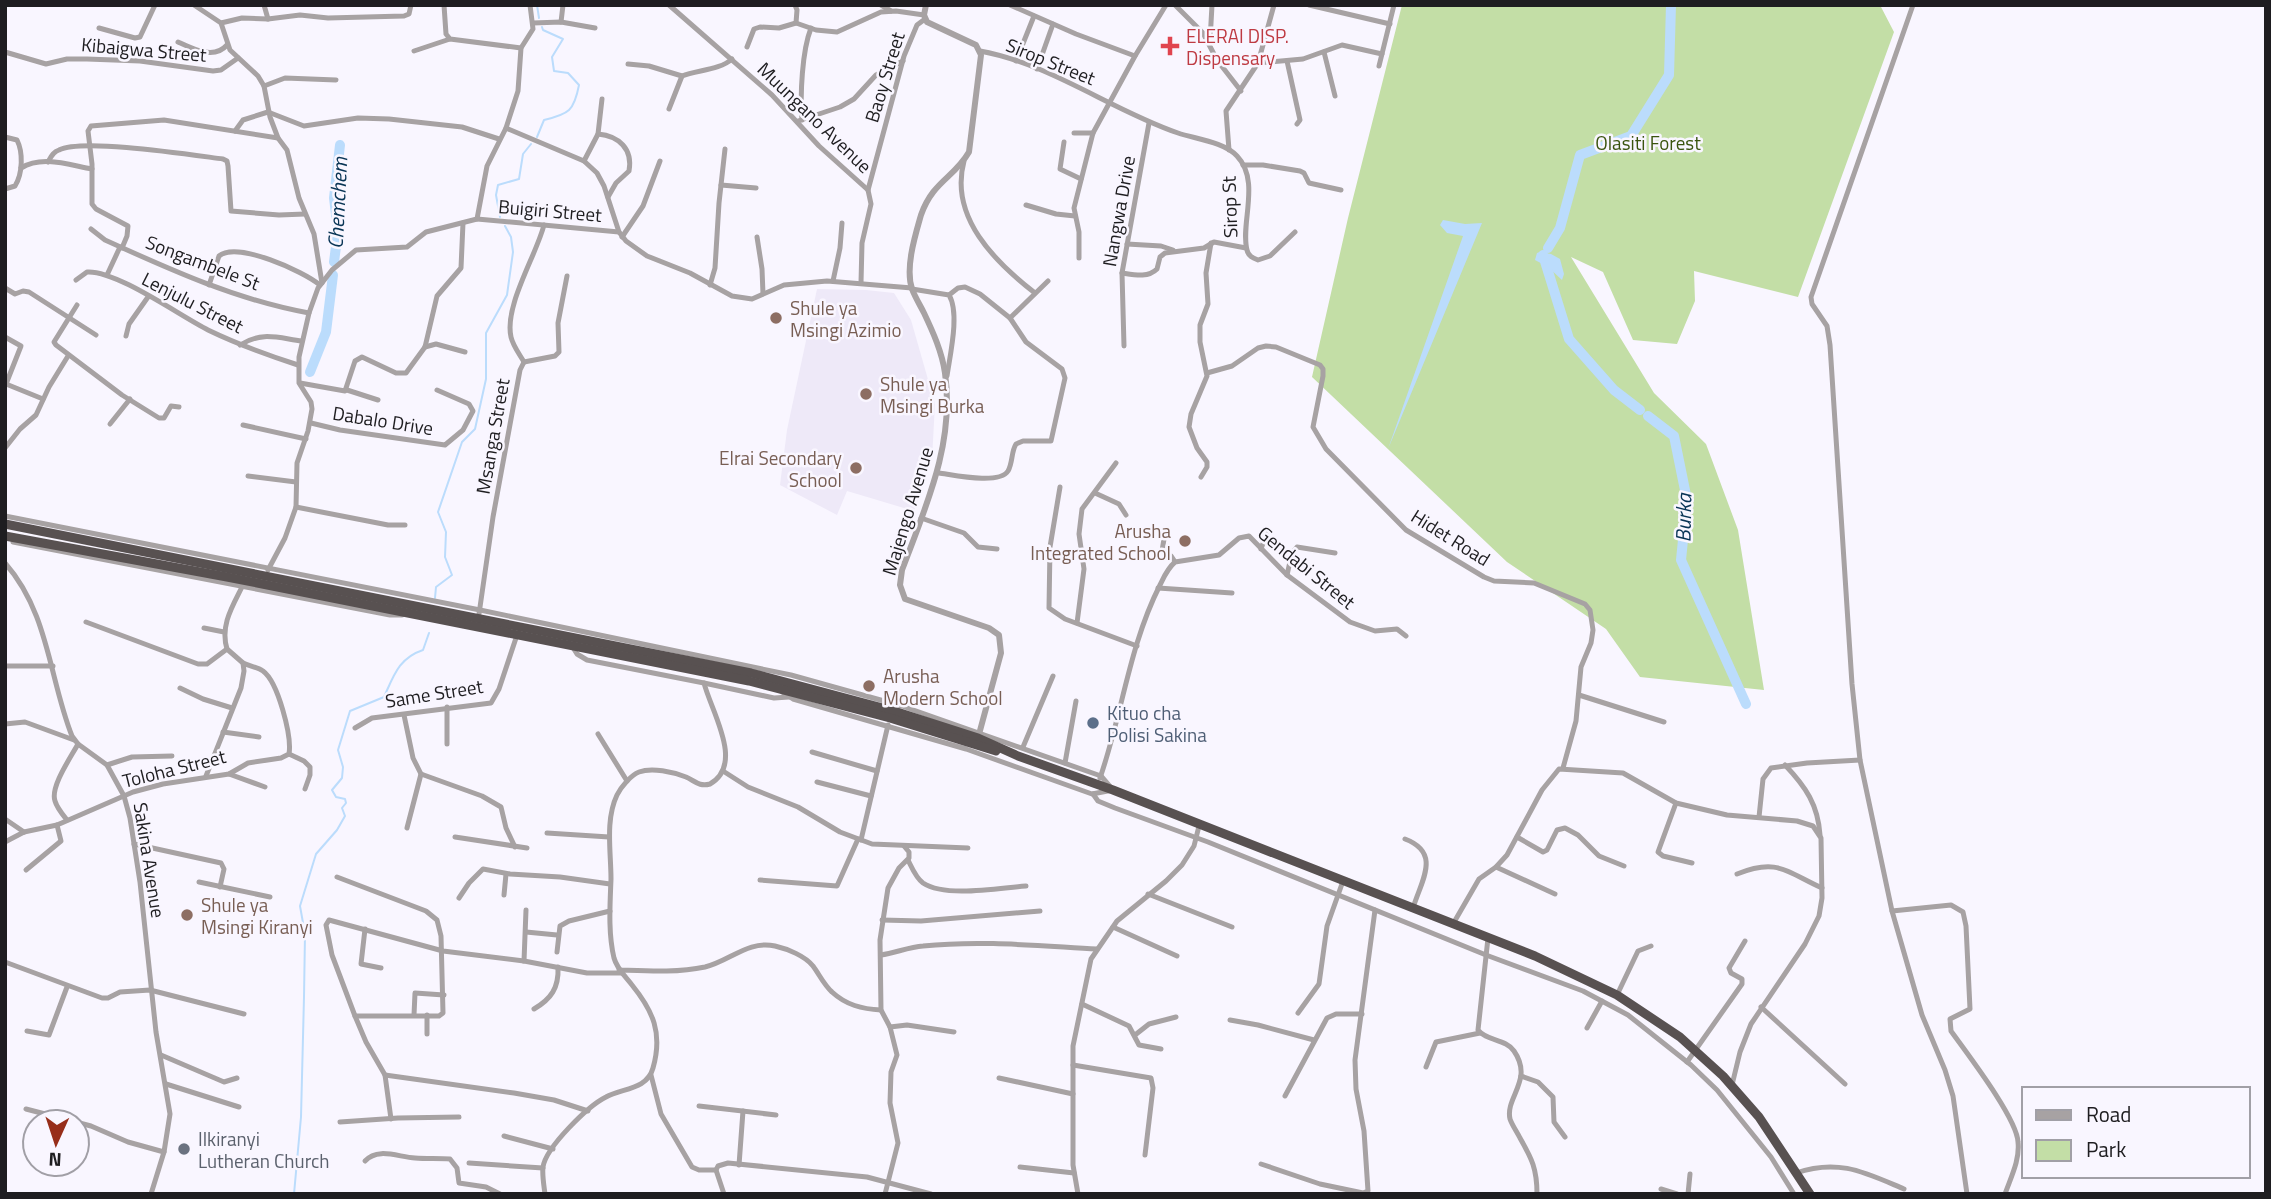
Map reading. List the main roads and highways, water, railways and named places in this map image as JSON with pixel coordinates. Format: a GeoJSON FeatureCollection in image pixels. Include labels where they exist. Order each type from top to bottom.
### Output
{"type":"FeatureCollection","features":[{"type":"Feature","properties":{"kind":"highway"},"geometry":{"type":"LineString","coordinates":[[5,524],[266,572],[298,587]]}},
{"type":"Feature","properties":{"kind":"highway"},"geometry":{"type":"LineString","coordinates":[[5,538],[342,595],[479,614],[751,673],[979,733],[990,747]]}},
{"type":"Feature","properties":{"kind":"highway"},"geometry":{"type":"LineString","coordinates":[[342,595],[412,614],[736,679],[990,747],[1113,790],[1563,968],[1617,995],[1665,1026],[1696,1051],[1732,1085],[1759,1117],[1810,1194]]}},
{"type":"Feature","properties":{"kind":"water"},"geometry":{"type":"Polygon","coordinates":[[[1443,220],[1465,224],[1482,223],[1388,449],[1463,236],[1447,233],[1440,225],[1443,220]]]}},
{"type":"Feature","properties":{"kind":"water"},"geometry":{"type":"Polygon","coordinates":[[[1540,252],[1560,259],[1564,274],[1562,280],[1548,267],[1535,260],[1540,252]]]}},
{"type":"Feature","properties":{"kind":"waterway"},"geometry":{"type":"LineString","coordinates":[[537,5],[539,18]]}},
{"type":"Feature","properties":{"kind":"waterway","name":"Burka"},"geometry":{"type":"LineString","coordinates":[[1548,248],[1560,228],[1580,155],[1631,136],[1669,75],[1671,5]]}},
{"type":"Feature","properties":{"kind":"waterway"},"geometry":{"type":"LineString","coordinates":[[537,137],[544,120],[569,110],[575,101],[579,85],[568,73],[554,71],[552,57],[563,39],[543,30],[542,27]]}},
{"type":"Feature","properties":{"kind":"waterway"},"geometry":{"type":"LineString","coordinates":[[500,217],[496,195],[498,185],[519,179],[523,154],[531,144]]}},
{"type":"Feature","properties":{"kind":"waterway","name":"Chemchem"},"geometry":{"type":"LineString","coordinates":[[334,262],[338,231],[334,198],[340,145]]}},
{"type":"Feature","properties":{"kind":"waterway"},"geometry":{"type":"LineString","coordinates":[[435,598],[436,587],[452,575],[445,557],[446,532],[438,512],[462,442],[475,429],[486,379],[486,333],[507,295],[513,252],[511,237],[505,226]]}},
{"type":"Feature","properties":{"kind":"waterway"},"geometry":{"type":"LineString","coordinates":[[1543,255],[1569,339],[1614,390],[1640,410]]}},
{"type":"Feature","properties":{"kind":"waterway"},"geometry":{"type":"LineString","coordinates":[[310,372],[326,332],[333,275]]}},
{"type":"Feature","properties":{"kind":"waterway","name":"Burka"},"geometry":{"type":"LineString","coordinates":[[1648,416],[1674,436],[1687,500],[1681,560],[1746,704]]}},
{"type":"Feature","properties":{"kind":"waterway"},"geometry":{"type":"LineString","coordinates":[[294,1194],[301,1117],[304,997],[305,934],[300,906],[316,854],[337,830],[345,816],[342,808],[346,803],[345,799],[336,797],[332,790],[342,778],[343,767],[338,750],[350,711],[384,697],[398,668],[408,658],[423,650],[429,633]]}},
{"type":"Feature","properties":{"kind":"place","name":"ELERAI DISP. Dispensary"},"geometry":{"type":"Point","coordinates":[1170,46]}},
{"type":"Feature","properties":{"kind":"place","name":"Shule ya Msingi Azimio"},"geometry":{"type":"Point","coordinates":[776,318]}},
{"type":"Feature","properties":{"kind":"place","name":"Shule ya Msingi Burka"},"geometry":{"type":"Point","coordinates":[866,394]}},
{"type":"Feature","properties":{"kind":"place","name":"Elrai Secondary School"},"geometry":{"type":"Point","coordinates":[856,468]}},
{"type":"Feature","properties":{"kind":"place","name":"Arusha Integrated School"},"geometry":{"type":"Point","coordinates":[1185,541]}},
{"type":"Feature","properties":{"kind":"place","name":"Arusha Modern School"},"geometry":{"type":"Point","coordinates":[869,686]}},
{"type":"Feature","properties":{"kind":"place","name":"Kituo cha Polisi Sakina"},"geometry":{"type":"Point","coordinates":[1093,723]}},
{"type":"Feature","properties":{"kind":"place","name":"Shule ya Msingi Kiranyi"},"geometry":{"type":"Point","coordinates":[187,915]}},
{"type":"Feature","properties":{"kind":"place","name":"Ilkiranyi Lutheran Church"},"geometry":{"type":"Point","coordinates":[184,1149]}},
{"type":"Feature","properties":{"kind":"park label","name":"Olasiti Forest"},"geometry":{"type":"Point","coordinates":[1648,142]}}]}
